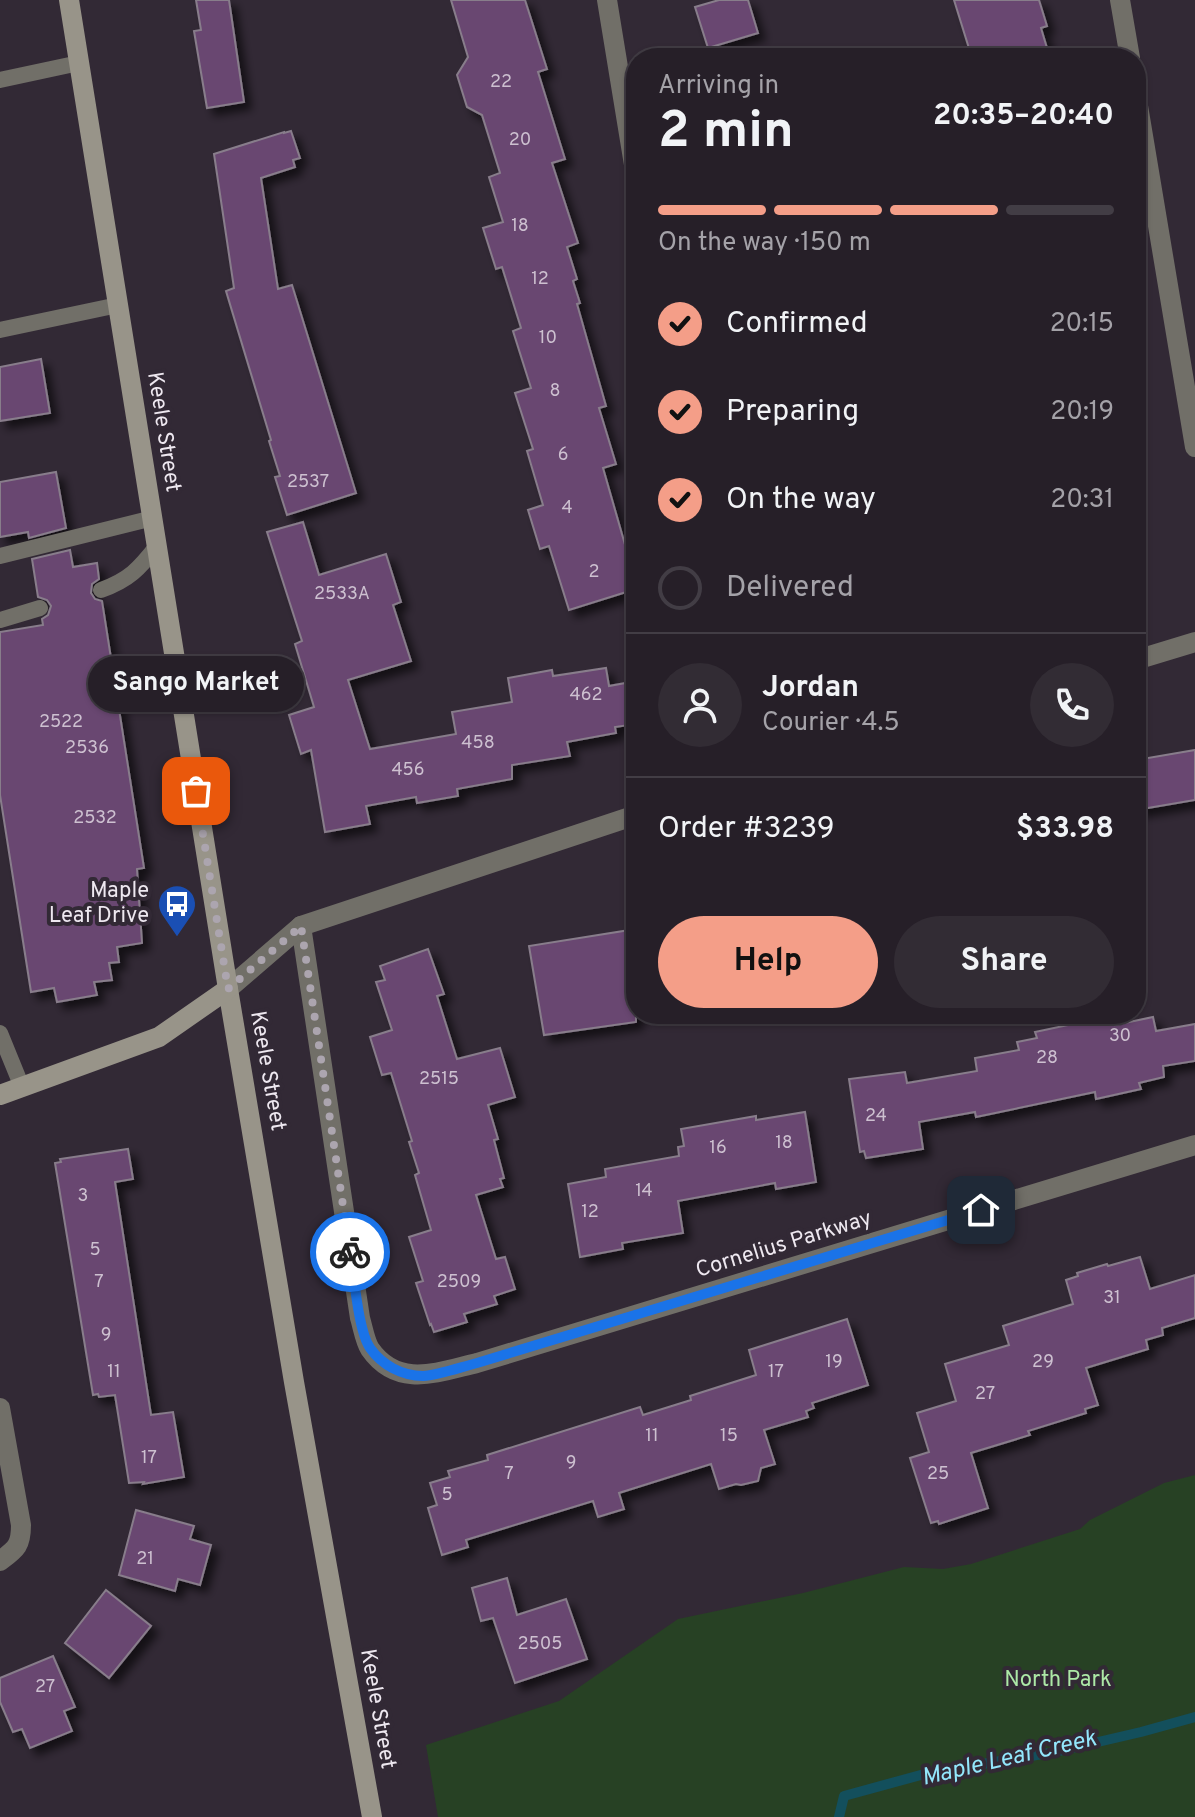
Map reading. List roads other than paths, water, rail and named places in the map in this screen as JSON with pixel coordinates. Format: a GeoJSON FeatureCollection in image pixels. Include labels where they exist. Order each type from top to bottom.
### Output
{"type":"FeatureCollection","features":[{"type":"Feature","properties":{"kind":"main road","name":"Keele Street"},"geometry":{"type":"LineString","coordinates":[[69,0],[228,989],[372,1817]]}},
{"type":"Feature","properties":{"kind":"main road"},"geometry":{"type":"LineString","coordinates":[[0,1095],[159,1037],[228,989]]}},
{"type":"Feature","properties":{"kind":"street"},"geometry":{"type":"LineString","coordinates":[[607,0],[626,116]]}},
{"type":"Feature","properties":{"kind":"street"},"geometry":{"type":"LineString","coordinates":[[1120,0],[1128,48]]}},
{"type":"Feature","properties":{"kind":"street"},"geometry":{"type":"LineString","coordinates":[[1146,154],[1195,447]]}},
{"type":"Feature","properties":{"kind":"street"},"geometry":{"type":"LineString","coordinates":[[1146,657],[1195,642]]}},
{"type":"Feature","properties":{"kind":"street"},"geometry":{"type":"LineString","coordinates":[[228,989],[301,926],[626,818]]}},
{"type":"Feature","properties":{"kind":"street","name":"Cornelius Parkway"},"geometry":{"type":"LineString","coordinates":[[301,926],[360,1318],[369,1347],[386,1365],[402,1373],[423,1376],[477,1363],[1195,1145]]}},
{"type":"Feature","properties":{"kind":"street"},"geometry":{"type":"LineString","coordinates":[[0,1408],[21,1539],[16,1549],[0,1561]]}},
{"type":"Feature","properties":{"kind":"lane"},"geometry":{"type":"LineString","coordinates":[[0,80],[79,63]]}},
{"type":"Feature","properties":{"kind":"lane"},"geometry":{"type":"LineString","coordinates":[[0,330],[118,305]]}},
{"type":"Feature","properties":{"kind":"lane"},"geometry":{"type":"LineString","coordinates":[[0,556],[153,518]]}},
{"type":"Feature","properties":{"kind":"lane"},"geometry":{"type":"LineString","coordinates":[[101,590],[121,583],[139,569],[157,546]]}},
{"type":"Feature","properties":{"kind":"lane"},"geometry":{"type":"LineString","coordinates":[[0,620],[40,608]]}},
{"type":"Feature","properties":{"kind":"lane"},"geometry":{"type":"LineString","coordinates":[[0,1033],[22,1087]]}},
{"type":"Feature","properties":{"kind":"waterway","name":"Maple Leaf Creek"},"geometry":{"type":"LineString","coordinates":[[839,1817],[844,1796],[928,1773],[1055,1752],[1195,1717]]}},
{"type":"Feature","properties":{"kind":"place","name":"Sango Market"},"geometry":{"type":"Point","coordinates":[196,791]}},
{"type":"Feature","properties":{"kind":"place","name":"Maple Leaf Drive"},"geometry":{"type":"Point","coordinates":[177,938]}},
{"type":"Feature","properties":{"kind":"park label","name":"North Park"},"geometry":{"type":"Point","coordinates":[1058,1680]}}]}
